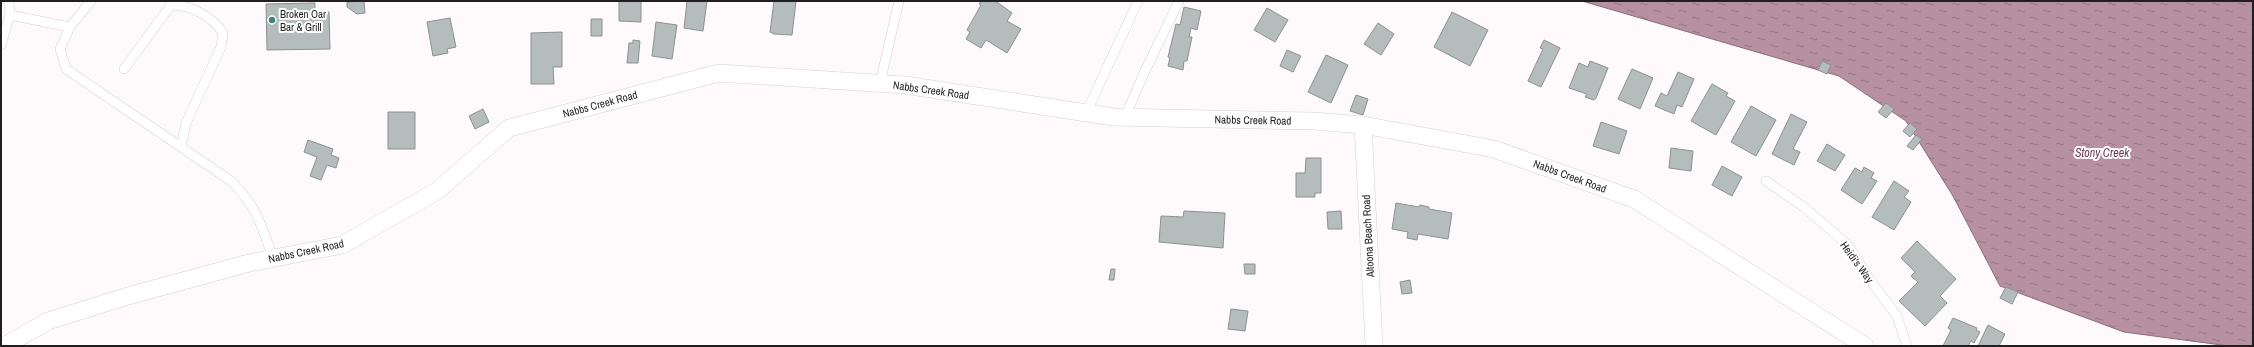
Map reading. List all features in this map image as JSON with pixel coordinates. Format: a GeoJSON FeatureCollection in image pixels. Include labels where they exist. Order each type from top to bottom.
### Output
{"type":"FeatureCollection","features":[{"type":"Feature","properties":{"kind":"street","name":"Nabbs Creek Road"},"geometry":{"type":"LineString","coordinates":[[4,346],[48,321],[128,296],[273,258],[342,245],[437,191],[509,128],[719,73],[905,84],[1086,113],[1125,117],[1313,121],[1363,125],[1494,149],[1634,199],[1866,346]]}},
{"type":"Feature","properties":{"kind":"street","name":"Altoona Beach Road"},"geometry":{"type":"LineString","coordinates":[[1363,125],[1374,346]]}},
{"type":"Feature","properties":{"kind":"lane"},"geometry":{"type":"LineString","coordinates":[[1,45],[10,15],[9,1]]}},
{"type":"Feature","properties":{"kind":"lane"},"geometry":{"type":"LineString","coordinates":[[91,1],[70,27],[60,49],[66,68],[231,181],[248,198],[258,216],[273,258]]}},
{"type":"Feature","properties":{"kind":"lane"},"geometry":{"type":"LineString","coordinates":[[880,83],[899,1]]}},
{"type":"Feature","properties":{"kind":"lane"},"geometry":{"type":"LineString","coordinates":[[1086,113],[1138,1]]}},
{"type":"Feature","properties":{"kind":"lane"},"geometry":{"type":"LineString","coordinates":[[1125,117],[1145,71],[1180,1]]}},
{"type":"Feature","properties":{"kind":"lane"},"geometry":{"type":"LineString","coordinates":[[124,68],[171,5],[184,5],[216,22],[223,33],[221,47],[186,123],[181,147]]}},
{"type":"Feature","properties":{"kind":"lane"},"geometry":{"type":"LineString","coordinates":[[10,15],[70,27]]}},
{"type":"Feature","properties":{"kind":"lane","name":"Heidi's Way"},"geometry":{"type":"LineString","coordinates":[[1766,181],[1804,207],[1848,245],[1897,316],[1907,346]]}},
{"type":"Feature","properties":{"kind":"water","name":"Stony Creek"},"geometry":{"type":"Polygon","coordinates":[[[1582,1],[2253,1],[2253,346],[2229,346],[2124,332],[2000,286],[1953,196],[1906,121],[1839,76],[1582,1]]]}},
{"type":"Feature","properties":{"kind":"building"},"geometry":{"type":"Polygon","coordinates":[[[364,1],[365,13],[357,14],[347,7],[347,2],[364,1]]]}},
{"type":"Feature","properties":{"kind":"building"},"geometry":{"type":"Polygon","coordinates":[[[619,1],[641,1],[641,22],[619,21],[619,1]]]}},
{"type":"Feature","properties":{"kind":"building"},"geometry":{"type":"Polygon","coordinates":[[[687,1],[707,1],[703,31],[684,28],[687,1]]]}},
{"type":"Feature","properties":{"kind":"building"},"geometry":{"type":"Polygon","coordinates":[[[774,1],[796,1],[792,35],[774,34],[770,32],[774,1]]]}},
{"type":"Feature","properties":{"kind":"building"},"geometry":{"type":"Polygon","coordinates":[[[981,1],[995,1],[1004,7],[1012,13],[1007,21],[1021,29],[1007,53],[986,40],[981,48],[966,39],[970,32],[967,30],[981,5],[979,4],[981,1]]]}},
{"type":"Feature","properties":{"kind":"building"},"geometry":{"type":"Polygon","coordinates":[[[315,3],[315,12],[329,12],[330,49],[267,50],[266,4],[315,3]]]}},
{"type":"Feature","properties":{"kind":"building"},"geometry":{"type":"Polygon","coordinates":[[[1184,7],[1201,11],[1197,30],[1191,28],[1189,37],[1192,37],[1187,61],[1184,61],[1183,70],[1168,66],[1170,58],[1168,57],[1176,24],[1180,25],[1184,7]]]}},
{"type":"Feature","properties":{"kind":"building"},"geometry":{"type":"Polygon","coordinates":[[[1267,8],[1288,20],[1275,42],[1254,30],[1267,8]]]}},
{"type":"Feature","properties":{"kind":"building"},"geometry":{"type":"Polygon","coordinates":[[[1452,12],[1488,30],[1470,66],[1434,47],[1452,12]]]}},
{"type":"Feature","properties":{"kind":"building"},"geometry":{"type":"Polygon","coordinates":[[[450,18],[456,47],[447,49],[448,53],[433,56],[427,22],[450,18]]]}},
{"type":"Feature","properties":{"kind":"building"},"geometry":{"type":"Polygon","coordinates":[[[591,19],[602,19],[602,36],[591,36],[591,19]]]}},
{"type":"Feature","properties":{"kind":"building"},"geometry":{"type":"Polygon","coordinates":[[[656,22],[677,25],[672,59],[652,56],[656,22]]]}},
{"type":"Feature","properties":{"kind":"building"},"geometry":{"type":"Polygon","coordinates":[[[1378,23],[1394,34],[1381,55],[1364,44],[1378,23]]]}},
{"type":"Feature","properties":{"kind":"building"},"geometry":{"type":"Polygon","coordinates":[[[562,32],[562,67],[553,67],[554,84],[531,84],[531,33],[562,32]]]}},
{"type":"Feature","properties":{"kind":"building"},"geometry":{"type":"Polygon","coordinates":[[[633,40],[640,41],[638,63],[627,63],[629,43],[633,43],[633,40]]]}},
{"type":"Feature","properties":{"kind":"building"},"geometry":{"type":"Polygon","coordinates":[[[1544,40],[1560,48],[1541,87],[1528,81],[1543,49],[1540,48],[1544,40]]]}},
{"type":"Feature","properties":{"kind":"building"},"geometry":{"type":"Polygon","coordinates":[[[1287,50],[1301,56],[1293,72],[1280,66],[1287,50]]]}},
{"type":"Feature","properties":{"kind":"building"},"geometry":{"type":"Polygon","coordinates":[[[1326,55],[1348,65],[1331,103],[1308,92],[1326,55]]]}},
{"type":"Feature","properties":{"kind":"building"},"geometry":{"type":"Polygon","coordinates":[[[1590,61],[1608,68],[1594,100],[1585,97],[1587,94],[1569,88],[1579,63],[1588,67],[1590,61]]]}},
{"type":"Feature","properties":{"kind":"building"},"geometry":{"type":"Polygon","coordinates":[[[1822,61],[1831,65],[1827,74],[1818,70],[1822,61]]]}},
{"type":"Feature","properties":{"kind":"building"},"geometry":{"type":"Polygon","coordinates":[[[1632,69],[1653,78],[1640,109],[1618,99],[1632,69]]]}},
{"type":"Feature","properties":{"kind":"building"},"geometry":{"type":"Polygon","coordinates":[[[1678,72],[1694,79],[1682,107],[1677,105],[1674,114],[1655,106],[1661,93],[1667,96],[1678,72]]]}},
{"type":"Feature","properties":{"kind":"building"},"geometry":{"type":"Polygon","coordinates":[[[1712,84],[1728,93],[1726,96],[1735,101],[1716,135],[1691,121],[1712,84]]]}},
{"type":"Feature","properties":{"kind":"building"},"geometry":{"type":"Polygon","coordinates":[[[1356,95],[1368,99],[1363,115],[1350,111],[1356,95]]]}},
{"type":"Feature","properties":{"kind":"building"},"geometry":{"type":"Polygon","coordinates":[[[1886,103],[1894,109],[1886,118],[1878,112],[1886,103]]]}},
{"type":"Feature","properties":{"kind":"building"},"geometry":{"type":"Polygon","coordinates":[[[1751,106],[1776,120],[1756,156],[1731,142],[1751,106]]]}},
{"type":"Feature","properties":{"kind":"building"},"geometry":{"type":"Polygon","coordinates":[[[483,109],[489,122],[475,129],[469,116],[483,109]]]}},
{"type":"Feature","properties":{"kind":"building"},"geometry":{"type":"Polygon","coordinates":[[[388,112],[415,112],[415,149],[388,149],[388,112]]]}},
{"type":"Feature","properties":{"kind":"building"},"geometry":{"type":"Polygon","coordinates":[[[1791,114],[1807,122],[1793,149],[1800,152],[1794,165],[1772,154],[1791,114]]]}},
{"type":"Feature","properties":{"kind":"building"},"geometry":{"type":"Polygon","coordinates":[[[1601,122],[1627,131],[1619,154],[1593,146],[1601,122]]]}},
{"type":"Feature","properties":{"kind":"building"},"geometry":{"type":"Polygon","coordinates":[[[1910,123],[1917,129],[1910,137],[1903,131],[1910,123]]]}},
{"type":"Feature","properties":{"kind":"building"},"geometry":{"type":"Polygon","coordinates":[[[1916,135],[1922,139],[1913,150],[1907,146],[1916,135]]]}},
{"type":"Feature","properties":{"kind":"building"},"geometry":{"type":"Polygon","coordinates":[[[308,140],[333,149],[331,155],[339,158],[336,168],[327,165],[321,180],[310,176],[317,157],[304,152],[308,140]]]}},
{"type":"Feature","properties":{"kind":"building"},"geometry":{"type":"Polygon","coordinates":[[[1827,144],[1845,155],[1835,171],[1817,161],[1827,144]]]}},
{"type":"Feature","properties":{"kind":"building"},"geometry":{"type":"Polygon","coordinates":[[[1671,148],[1693,151],[1691,171],[1669,168],[1671,148]]]}},
{"type":"Feature","properties":{"kind":"building"},"geometry":{"type":"Polygon","coordinates":[[[1306,158],[1321,158],[1321,193],[1315,193],[1315,197],[1296,197],[1296,173],[1305,173],[1306,158]]]}},
{"type":"Feature","properties":{"kind":"building"},"geometry":{"type":"Polygon","coordinates":[[[1722,166],[1742,177],[1732,196],[1712,185],[1722,166]]]}},
{"type":"Feature","properties":{"kind":"building"},"geometry":{"type":"Polygon","coordinates":[[[1864,167],[1874,173],[1871,178],[1877,181],[1862,204],[1841,190],[1855,168],[1862,172],[1864,167]]]}},
{"type":"Feature","properties":{"kind":"building"},"geometry":{"type":"Polygon","coordinates":[[[1894,181],[1909,191],[1904,197],[1911,202],[1894,230],[1872,217],[1894,181]]]}},
{"type":"Feature","properties":{"kind":"building"},"geometry":{"type":"Polygon","coordinates":[[[1396,203],[1419,207],[1420,205],[1429,207],[1429,209],[1452,213],[1448,239],[1418,234],[1417,240],[1407,238],[1408,232],[1392,229],[1396,203]]]}},
{"type":"Feature","properties":{"kind":"building"},"geometry":{"type":"Polygon","coordinates":[[[1184,211],[1225,213],[1223,248],[1159,242],[1161,216],[1183,217],[1184,211]]]}},
{"type":"Feature","properties":{"kind":"building"},"geometry":{"type":"Polygon","coordinates":[[[1341,211],[1342,229],[1328,229],[1327,212],[1341,211]]]}},
{"type":"Feature","properties":{"kind":"building"},"geometry":{"type":"Polygon","coordinates":[[[1917,241],[1956,279],[1940,296],[1947,303],[1925,326],[1899,301],[1918,282],[1911,276],[1915,272],[1901,258],[1917,241]]]}},
{"type":"Feature","properties":{"kind":"building"},"geometry":{"type":"Polygon","coordinates":[[[1244,264],[1255,264],[1255,274],[1245,274],[1244,264]]]}},
{"type":"Feature","properties":{"kind":"building"},"geometry":{"type":"Polygon","coordinates":[[[1111,269],[1115,269],[1114,280],[1109,280],[1111,269]]]}},
{"type":"Feature","properties":{"kind":"building"},"geometry":{"type":"Polygon","coordinates":[[[1410,280],[1412,293],[1402,294],[1400,282],[1410,280]]]}},
{"type":"Feature","properties":{"kind":"building"},"geometry":{"type":"Polygon","coordinates":[[[2006,287],[2018,292],[2012,304],[2000,298],[2006,287]]]}},
{"type":"Feature","properties":{"kind":"building"},"geometry":{"type":"Polygon","coordinates":[[[1231,309],[1248,311],[1245,331],[1228,329],[1231,309]]]}},
{"type":"Feature","properties":{"kind":"building"},"geometry":{"type":"Polygon","coordinates":[[[1953,318],[1977,328],[1976,330],[1980,332],[1974,343],[1971,341],[1968,346],[1943,346],[1951,330],[1948,328],[1953,318]]]}},
{"type":"Feature","properties":{"kind":"building"},"geometry":{"type":"Polygon","coordinates":[[[1988,325],[2005,334],[1999,346],[1978,346],[1988,325]]]}},
{"type":"Feature","properties":{"kind":"place","name":"Broken Oar Bar & Grill"},"geometry":{"type":"Point","coordinates":[272,20]}}]}
